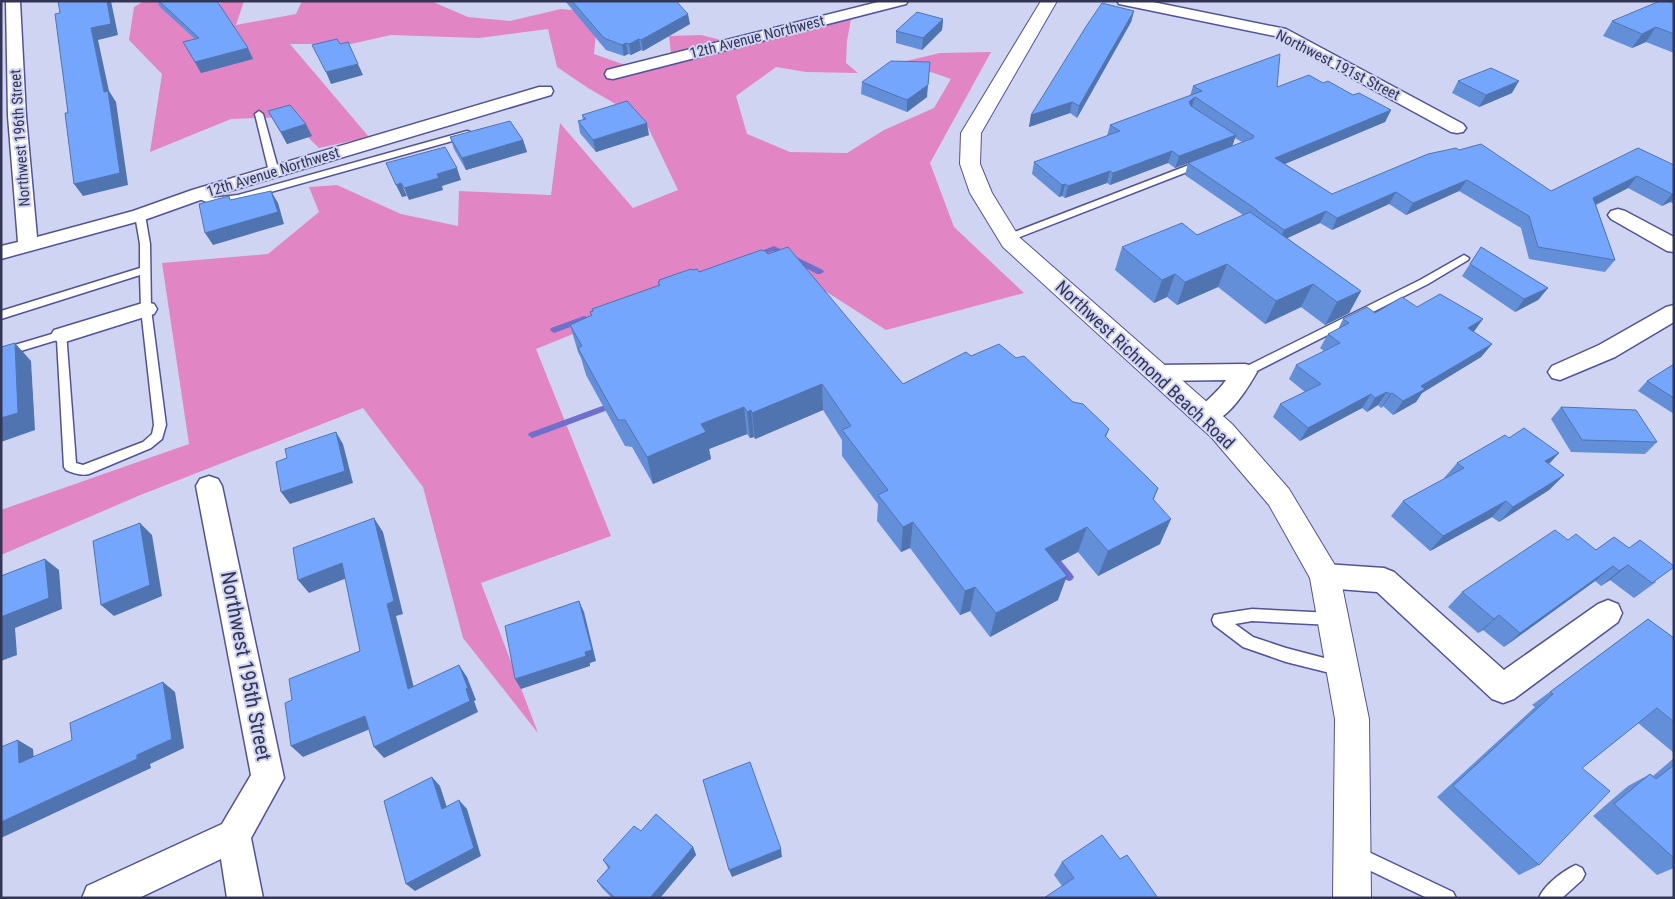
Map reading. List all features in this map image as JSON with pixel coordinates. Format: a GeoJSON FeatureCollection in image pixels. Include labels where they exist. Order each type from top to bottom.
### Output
{"type":"FeatureCollection","features":[{"type":"Feature","properties":{"kind":"main road","name":"Northwest Richmond Beach Road"},"geometry":{"type":"LineString","coordinates":[[1050,1],[971,133],[970,164],[981,193],[1008,238],[1222,432],[1279,497],[1325,576],[1352,719],[1352,898]]}},
{"type":"Feature","properties":{"kind":"street","name":"Northwest 196th Street"},"geometry":{"type":"LineString","coordinates":[[13,1],[9,118],[28,246]]}},
{"type":"Feature","properties":{"kind":"street","name":"12th Avenue Northwest"},"geometry":{"type":"LineString","coordinates":[[613,74],[901,1]]}},
{"type":"Feature","properties":{"kind":"street","name":"Northwest 191st Street"},"geometry":{"type":"LineString","coordinates":[[1124,1],[1190,8],[1280,32],[1458,128]]}},
{"type":"Feature","properties":{"kind":"street","name":"12th Avenue Northwest"},"geometry":{"type":"LineString","coordinates":[[1,253],[140,215],[199,194],[545,90]]}},
{"type":"Feature","properties":{"kind":"street"},"geometry":{"type":"LineString","coordinates":[[1618,215],[1674,246]]}},
{"type":"Feature","properties":{"kind":"street"},"geometry":{"type":"LineString","coordinates":[[62,335],[146,309]]}},
{"type":"Feature","properties":{"kind":"street"},"geometry":{"type":"LineString","coordinates":[[1560,372],[1607,351],[1674,312]]}},
{"type":"Feature","properties":{"kind":"street"},"geometry":{"type":"LineString","coordinates":[[1157,373],[1245,372]]}},
{"type":"Feature","properties":{"kind":"street"},"geometry":{"type":"LineString","coordinates":[[1205,416],[1226,399],[1245,372]]}},
{"type":"Feature","properties":{"kind":"street","name":"Northwest 195th Street"},"geometry":{"type":"LineString","coordinates":[[209,486],[268,778],[234,836]]}},
{"type":"Feature","properties":{"kind":"street"},"geometry":{"type":"LineString","coordinates":[[1325,576],[1384,580],[1503,689],[1608,613]]}},
{"type":"Feature","properties":{"kind":"street"},"geometry":{"type":"LineString","coordinates":[[99,898],[234,836],[245,898]]}},
{"type":"Feature","properties":{"kind":"lane"},"geometry":{"type":"LineString","coordinates":[[259,114],[274,172]]}},
{"type":"Feature","properties":{"kind":"lane"},"geometry":{"type":"LineString","coordinates":[[199,194],[207,202],[239,198],[474,132]]}},
{"type":"Feature","properties":{"kind":"lane"},"geometry":{"type":"LineString","coordinates":[[1008,238],[1207,161]]}},
{"type":"Feature","properties":{"kind":"lane"},"geometry":{"type":"LineString","coordinates":[[1,353],[62,335],[70,467],[84,470],[147,445],[158,436],[160,425],[146,309],[144,244],[140,215]]}},
{"type":"Feature","properties":{"kind":"lane"},"geometry":{"type":"LineString","coordinates":[[1245,372],[1424,282],[1464,258]]}},
{"type":"Feature","properties":{"kind":"lane"},"geometry":{"type":"LineString","coordinates":[[1,315],[144,270]]}},
{"type":"Feature","properties":{"kind":"lane"},"geometry":{"type":"LineString","coordinates":[[1333,619],[1252,615],[1219,620],[1248,642],[1286,655],[1342,670]]}},
{"type":"Feature","properties":{"kind":"lane"},"geometry":{"type":"LineString","coordinates":[[1352,853],[1447,898]]}},
{"type":"Feature","properties":{"kind":"lane"},"geometry":{"type":"LineString","coordinates":[[1548,898],[1576,874]]}},
{"type":"Feature","properties":{"kind":"shaded area"},"geometry":{"type":"Polygon","coordinates":[[[144,1],[218,7],[221,1],[244,1],[236,25],[296,14],[302,1],[431,1],[468,17],[510,21],[561,9],[583,11],[596,32],[594,54],[645,72],[672,63],[669,36],[701,35],[741,45],[783,33],[851,19],[846,63],[858,73],[806,72],[776,67],[736,96],[747,134],[790,152],[847,153],[884,130],[934,108],[951,79],[902,62],[940,53],[991,52],[930,163],[954,227],[1024,293],[886,330],[769,255],[536,349],[611,536],[481,583],[538,733],[463,638],[423,487],[363,408],[138,496],[1,555],[1,510],[189,444],[162,263],[268,254],[319,212],[309,187],[337,185],[401,214],[458,226],[459,191],[551,195],[560,123],[633,208],[678,190],[645,121],[588,88],[557,67],[548,29],[479,38],[391,35],[351,44],[290,44],[369,137],[319,148],[287,117],[231,119],[150,152],[162,74],[129,40],[134,7],[144,1]]]}},
{"type":"Feature","properties":{"kind":"building"},"geometry":{"type":"Polygon","coordinates":[[[58,1],[107,1],[111,24],[91,28],[104,92],[108,91],[120,173],[74,184],[65,113],[68,113],[55,14],[60,13],[58,1]]]}},
{"type":"Feature","properties":{"kind":"building"},"geometry":{"type":"Polygon","coordinates":[[[159,1],[217,1],[248,48],[195,62],[183,42],[199,38],[159,1]]]}},
{"type":"Feature","properties":{"kind":"building"},"geometry":{"type":"Polygon","coordinates":[[[572,1],[676,1],[688,14],[641,40],[622,45],[604,38],[572,1]]]}},
{"type":"Feature","properties":{"kind":"building"},"geometry":{"type":"Polygon","coordinates":[[[1660,1],[1674,4],[1674,34],[1656,27],[1642,34],[1612,21],[1660,1]]]}},
{"type":"Feature","properties":{"kind":"building"},"geometry":{"type":"Polygon","coordinates":[[[1102,3],[1134,11],[1079,106],[1072,102],[1031,115],[1087,25],[1102,3]]]}},
{"type":"Feature","properties":{"kind":"building"},"geometry":{"type":"Polygon","coordinates":[[[917,12],[943,19],[923,38],[896,31],[917,12]]]}},
{"type":"Feature","properties":{"kind":"building"},"geometry":{"type":"Polygon","coordinates":[[[337,39],[340,44],[348,42],[358,64],[326,72],[312,45],[337,39]]]}},
{"type":"Feature","properties":{"kind":"building"},"geometry":{"type":"Polygon","coordinates":[[[1280,54],[1277,87],[1309,75],[1323,83],[1328,81],[1353,95],[1359,93],[1391,110],[1275,158],[1332,194],[1428,154],[1456,148],[1459,150],[1481,144],[1551,191],[1638,148],[1674,165],[1674,193],[1672,194],[1637,176],[1593,198],[1615,260],[1538,247],[1529,216],[1467,180],[1413,203],[1396,192],[1337,218],[1326,211],[1284,230],[1188,163],[1254,136],[1195,97],[1189,102],[1191,106],[1236,135],[1179,156],[1172,151],[1113,173],[1110,171],[1068,186],[1062,185],[1034,162],[1120,131],[1110,125],[1202,91],[1193,86],[1280,54]]]}},
{"type":"Feature","properties":{"kind":"building"},"geometry":{"type":"Polygon","coordinates":[[[891,61],[930,62],[928,85],[907,100],[862,82],[891,61]]]}},
{"type":"Feature","properties":{"kind":"building"},"geometry":{"type":"Polygon","coordinates":[[[1491,68],[1519,81],[1486,95],[1458,81],[1491,68]]]}},
{"type":"Feature","properties":{"kind":"building"},"geometry":{"type":"Polygon","coordinates":[[[627,101],[647,123],[593,140],[578,121],[586,119],[582,115],[627,101]]]}},
{"type":"Feature","properties":{"kind":"building"},"geometry":{"type":"Polygon","coordinates":[[[290,105],[306,124],[281,132],[268,111],[290,105]]]}},
{"type":"Feature","properties":{"kind":"building"},"geometry":{"type":"Polygon","coordinates":[[[510,121],[523,140],[462,158],[450,137],[510,121]]]}},
{"type":"Feature","properties":{"kind":"building"},"geometry":{"type":"Polygon","coordinates":[[[445,147],[457,168],[437,174],[439,178],[404,188],[401,183],[396,185],[386,163],[445,147]]]}},
{"type":"Feature","properties":{"kind":"building"},"geometry":{"type":"Polygon","coordinates":[[[271,191],[278,212],[205,233],[199,204],[229,196],[230,200],[271,191]]]}},
{"type":"Feature","properties":{"kind":"building"},"geometry":{"type":"Polygon","coordinates":[[[1250,212],[1361,291],[1337,302],[1313,284],[1276,301],[1227,264],[1185,282],[1175,274],[1162,280],[1122,247],[1182,223],[1197,235],[1250,212]]]}},
{"type":"Feature","properties":{"kind":"building"},"geometry":{"type":"Polygon","coordinates":[[[788,247],[903,384],[966,352],[971,356],[999,344],[1016,358],[1024,356],[1073,402],[1083,404],[1109,429],[1105,436],[1158,488],[1153,499],[1171,519],[1108,551],[1087,527],[1045,549],[1067,576],[996,613],[975,587],[965,591],[913,522],[903,527],[878,495],[888,490],[842,430],[851,426],[822,384],[752,413],[751,410],[747,412],[744,407],[701,424],[706,432],[647,457],[625,420],[618,420],[578,348],[582,346],[570,325],[592,315],[590,312],[593,311],[592,309],[660,285],[659,280],[691,269],[697,269],[699,272],[761,250],[768,254],[788,247]]]}},
{"type":"Feature","properties":{"kind":"building"},"geometry":{"type":"Polygon","coordinates":[[[1481,247],[1548,288],[1524,299],[1470,264],[1481,247]]]}},
{"type":"Feature","properties":{"kind":"building"},"geometry":{"type":"Polygon","coordinates":[[[1440,294],[1483,319],[1468,328],[1492,344],[1421,386],[1425,389],[1403,401],[1392,393],[1387,392],[1375,398],[1371,394],[1308,428],[1280,404],[1321,384],[1296,365],[1340,343],[1328,334],[1349,323],[1343,319],[1367,307],[1375,313],[1402,297],[1417,307],[1440,294]]]}},
{"type":"Feature","properties":{"kind":"building"},"geometry":{"type":"Polygon","coordinates":[[[15,343],[18,413],[1,418],[1,347],[15,343]]]}},
{"type":"Feature","properties":{"kind":"building"},"geometry":{"type":"Polygon","coordinates":[[[1674,364],[1674,398],[1647,381],[1674,364]]]}},
{"type":"Feature","properties":{"kind":"building"},"geometry":{"type":"Polygon","coordinates":[[[1561,407],[1636,410],[1657,442],[1582,440],[1561,407]]]}},
{"type":"Feature","properties":{"kind":"building"},"geometry":{"type":"Polygon","coordinates":[[[1524,428],[1559,453],[1545,461],[1564,475],[1513,507],[1506,501],[1443,536],[1403,501],[1464,468],[1457,463],[1505,435],[1509,438],[1524,428]]]}},
{"type":"Feature","properties":{"kind":"building"},"geometry":{"type":"Polygon","coordinates":[[[336,432],[345,471],[281,492],[276,462],[287,458],[285,449],[336,432]]]}},
{"type":"Feature","properties":{"kind":"building"},"geometry":{"type":"Polygon","coordinates":[[[374,518],[394,601],[387,604],[408,689],[459,665],[468,688],[466,689],[470,701],[374,747],[365,716],[291,746],[285,703],[292,700],[289,679],[360,651],[342,563],[298,580],[293,548],[374,518]]]}},
{"type":"Feature","properties":{"kind":"building"},"geometry":{"type":"Polygon","coordinates":[[[140,523],[150,585],[101,605],[93,541],[140,523]]]}},
{"type":"Feature","properties":{"kind":"building"},"geometry":{"type":"Polygon","coordinates":[[[1555,530],[1568,540],[1576,534],[1596,550],[1614,537],[1629,548],[1640,540],[1674,567],[1652,583],[1628,565],[1619,571],[1613,566],[1520,633],[1499,615],[1494,619],[1462,592],[1555,530]]]}},
{"type":"Feature","properties":{"kind":"building"},"geometry":{"type":"Polygon","coordinates":[[[45,559],[49,598],[1,617],[1,576],[45,559]]]}},
{"type":"Feature","properties":{"kind":"building"},"geometry":{"type":"Polygon","coordinates":[[[579,601],[592,650],[585,652],[586,656],[515,679],[505,626],[579,601]]]}},
{"type":"Feature","properties":{"kind":"building"},"geometry":{"type":"Polygon","coordinates":[[[1648,619],[1674,638],[1674,722],[1657,708],[1582,768],[1610,791],[1539,865],[1453,786],[1553,694],[1550,692],[1648,619]]]}},
{"type":"Feature","properties":{"kind":"building"},"geometry":{"type":"Polygon","coordinates":[[[163,682],[172,739],[137,755],[137,759],[1,822],[1,747],[18,740],[19,763],[72,740],[70,723],[163,682]]]}},
{"type":"Feature","properties":{"kind":"building"},"geometry":{"type":"Polygon","coordinates":[[[750,762],[781,849],[729,870],[703,780],[750,762]]]}},
{"type":"Feature","properties":{"kind":"building"},"geometry":{"type":"Polygon","coordinates":[[[1674,765],[1674,858],[1614,804],[1650,774],[1656,779],[1674,765]]]}},
{"type":"Feature","properties":{"kind":"building"},"geometry":{"type":"Polygon","coordinates":[[[432,777],[442,809],[459,800],[474,848],[406,884],[384,801],[432,777]]]}},
{"type":"Feature","properties":{"kind":"building"},"geometry":{"type":"Polygon","coordinates":[[[656,814],[693,847],[650,898],[615,898],[597,881],[610,867],[603,860],[634,826],[641,831],[656,814]]]}},
{"type":"Feature","properties":{"kind":"building"},"geometry":{"type":"Polygon","coordinates":[[[1102,835],[1120,859],[1127,855],[1158,898],[1044,898],[1074,878],[1062,862],[1102,835]]]}},
{"type":"Feature","properties":{"kind":"waterway"},"geometry":{"type":"LineString","coordinates":[[755,255],[774,248],[820,272]]}},
{"type":"Feature","properties":{"kind":"waterway"},"geometry":{"type":"LineString","coordinates":[[554,330],[584,319]]}},
{"type":"Feature","properties":{"kind":"waterway"},"geometry":{"type":"LineString","coordinates":[[532,435],[613,405]]}},
{"type":"Feature","properties":{"kind":"waterway"},"geometry":{"type":"LineString","coordinates":[[1050,554],[1069,577]]}}]}
